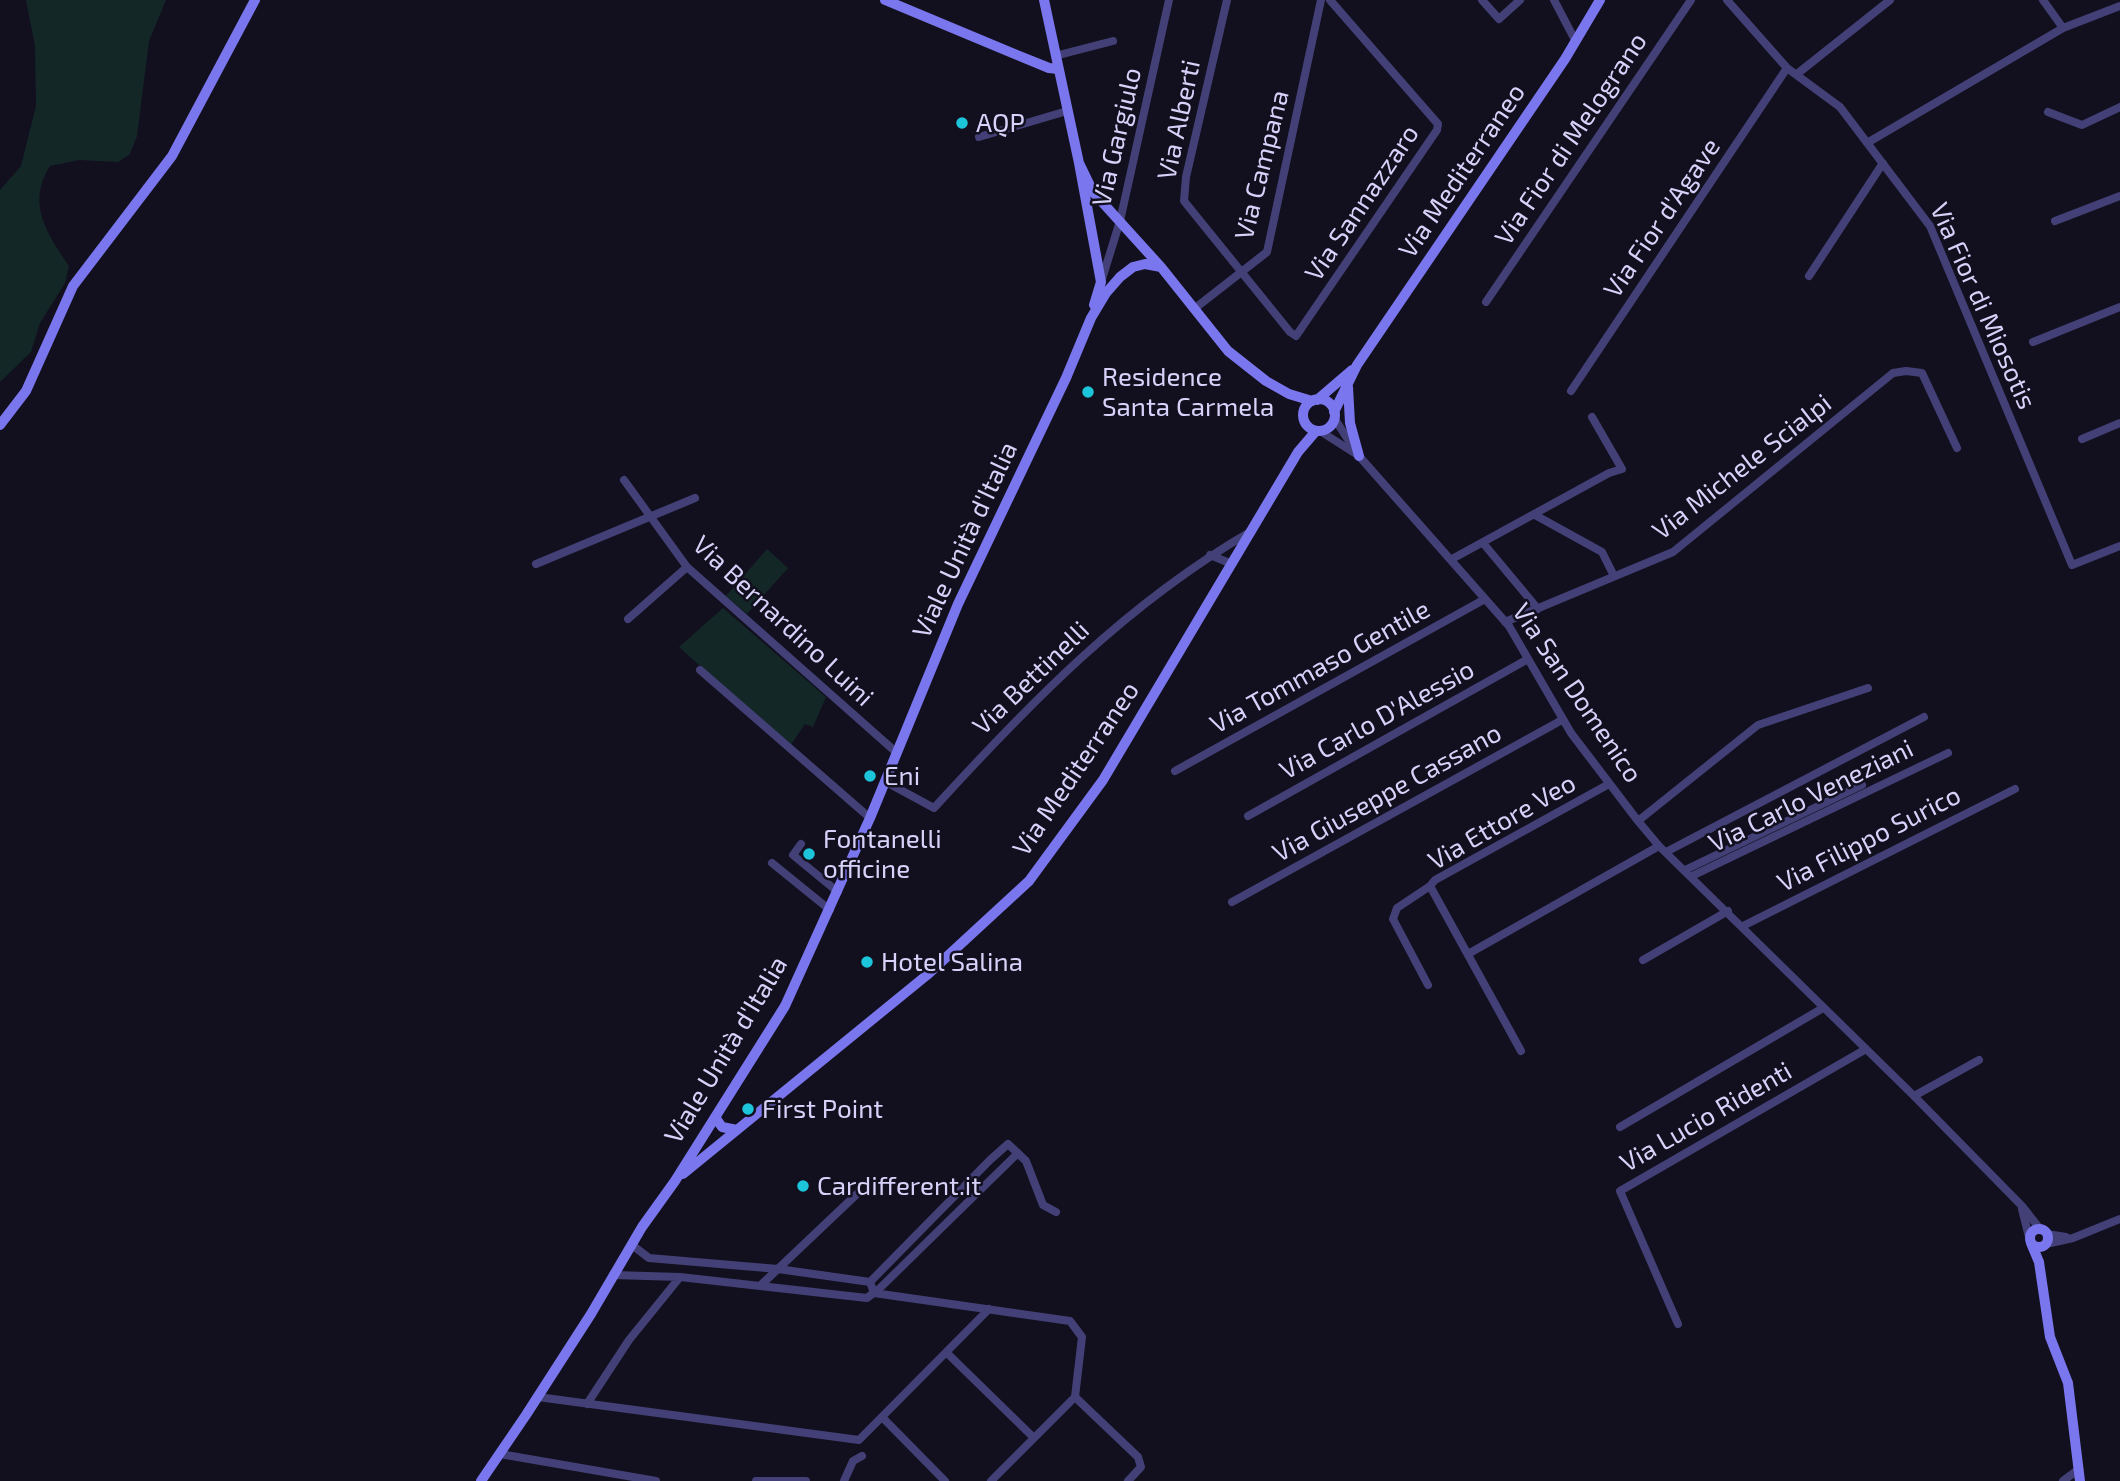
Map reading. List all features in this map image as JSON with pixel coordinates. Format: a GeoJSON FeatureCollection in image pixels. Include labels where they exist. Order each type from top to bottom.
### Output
{"type":"FeatureCollection","features":[{"type":"Feature","properties":{"kind":"main road"},"geometry":{"type":"LineString","coordinates":[[0,425],[26,391],[73,285],[172,156],[255,0]]}},
{"type":"Feature","properties":{"kind":"main road"},"geometry":{"type":"LineString","coordinates":[[885,0],[1049,68],[1058,68]]}},
{"type":"Feature","properties":{"kind":"main road"},"geometry":{"type":"LineString","coordinates":[[1044,0],[1101,282],[1091,318]]}},
{"type":"Feature","properties":{"kind":"main road","name":"Via Mediterraneo"},"geometry":{"type":"LineString","coordinates":[[1357,365],[1576,42],[1601,0]]}},
{"type":"Feature","properties":{"kind":"main road"},"geometry":{"type":"LineString","coordinates":[[1079,163],[1093,192],[1161,267],[1228,351],[1266,381],[1289,394],[1330,404],[1334,415]]}},
{"type":"Feature","properties":{"kind":"main road","name":"Viale Unità d'Italia"},"geometry":{"type":"LineString","coordinates":[[481,1481],[538,1397],[785,1006],[886,782],[958,604],[1066,378],[1091,318],[1119,277],[1133,267],[1145,264],[1161,267]]}},
{"type":"Feature","properties":{"kind":"main road"},"geometry":{"type":"LineString","coordinates":[[1357,365],[1329,427],[1318,431],[1308,426],[1303,418],[1305,408],[1357,365]]}},
{"type":"Feature","properties":{"kind":"main road"},"geometry":{"type":"LineString","coordinates":[[1349,383],[1350,423],[1359,456]]}},
{"type":"Feature","properties":{"kind":"main road","name":"Via Mediterraneo"},"geometry":{"type":"LineString","coordinates":[[675,1181],[927,975],[1029,881],[1103,780],[1298,452],[1318,431]]}},
{"type":"Feature","properties":{"kind":"main road"},"geometry":{"type":"LineString","coordinates":[[715,1116],[722,1128],[737,1130]]}},
{"type":"Feature","properties":{"kind":"main road"},"geometry":{"type":"LineString","coordinates":[[2045,1238],[2034,1230],[2030,1240],[2039,1262],[2050,1338],[2068,1382],[2080,1481]]}},
{"type":"Feature","properties":{"kind":"main road"},"geometry":{"type":"LineString","coordinates":[[2030,1240],[2039,1248],[2045,1238]]}},
{"type":"Feature","properties":{"kind":"main road"},"geometry":{"type":"LineString","coordinates":[[2039,1262],[2045,1238]]}},
{"type":"Feature","properties":{"kind":"street","name":"Via Gargiulo"},"geometry":{"type":"LineString","coordinates":[[1101,282],[1120,221],[1169,0]]}},
{"type":"Feature","properties":{"kind":"street","name":"Via Alberti"},"geometry":{"type":"LineString","coordinates":[[1227,0],[1186,177],[1184,201],[1296,336]]}},
{"type":"Feature","properties":{"kind":"street","name":"Via Campana"},"geometry":{"type":"LineString","coordinates":[[1194,309],[1267,252],[1321,0]]}},
{"type":"Feature","properties":{"kind":"street","name":"Via Sannazzaro"},"geometry":{"type":"LineString","coordinates":[[1296,336],[1415,164],[1437,130],[1438,124],[1330,0]]}},
{"type":"Feature","properties":{"kind":"street"},"geometry":{"type":"LineString","coordinates":[[1482,0],[1499,19],[1520,0]]}},
{"type":"Feature","properties":{"kind":"street"},"geometry":{"type":"LineString","coordinates":[[1554,0],[1576,42]]}},
{"type":"Feature","properties":{"kind":"street","name":"Via Fior di Melograno"},"geometry":{"type":"LineString","coordinates":[[1486,302],[1691,0]]}},
{"type":"Feature","properties":{"kind":"street","name":"Via Fior di Miosotis"},"geometry":{"type":"LineString","coordinates":[[1727,0],[1787,68],[1840,107],[1930,226],[2072,565],[2120,546]]}},
{"type":"Feature","properties":{"kind":"street"},"geometry":{"type":"LineString","coordinates":[[1797,74],[1890,0]]}},
{"type":"Feature","properties":{"kind":"street"},"geometry":{"type":"LineString","coordinates":[[2043,0],[2063,28]]}},
{"type":"Feature","properties":{"kind":"street"},"geometry":{"type":"LineString","coordinates":[[1867,143],[2063,28],[2120,6]]}},
{"type":"Feature","properties":{"kind":"street"},"geometry":{"type":"LineString","coordinates":[[1055,56],[1113,41]]}},
{"type":"Feature","properties":{"kind":"street","name":"Via Fior d'Agave"},"geometry":{"type":"LineString","coordinates":[[1571,391],[1787,68]]}},
{"type":"Feature","properties":{"kind":"street"},"geometry":{"type":"LineString","coordinates":[[2048,112],[2082,125],[2120,107]]}},
{"type":"Feature","properties":{"kind":"street"},"geometry":{"type":"LineString","coordinates":[[979,137],[1068,111]]}},
{"type":"Feature","properties":{"kind":"street"},"geometry":{"type":"LineString","coordinates":[[1809,276],[1883,163]]}},
{"type":"Feature","properties":{"kind":"street"},"geometry":{"type":"LineString","coordinates":[[2055,221],[2120,195]]}},
{"type":"Feature","properties":{"kind":"street"},"geometry":{"type":"LineString","coordinates":[[2033,342],[2120,307]]}},
{"type":"Feature","properties":{"kind":"street","name":"Via Michele Scialpi"},"geometry":{"type":"LineString","coordinates":[[1505,622],[1673,552],[1893,373],[1922,373],[1957,448]]}},
{"type":"Feature","properties":{"kind":"street","name":"Via San Domenico"},"geometry":{"type":"LineString","coordinates":[[1334,415],[1359,456],[1505,622],[1562,720],[1637,821],[2022,1206],[2045,1238]]}},
{"type":"Feature","properties":{"kind":"street"},"geometry":{"type":"LineString","coordinates":[[1452,559],[1609,473],[1622,469],[1592,417]]}},
{"type":"Feature","properties":{"kind":"street"},"geometry":{"type":"LineString","coordinates":[[2082,439],[2120,423]]}},
{"type":"Feature","properties":{"kind":"street","name":"Via San Domenico"},"geometry":{"type":"LineString","coordinates":[[1318,431],[1359,456]]}},
{"type":"Feature","properties":{"kind":"street","name":"Via Bernardino Luini"},"geometry":{"type":"LineString","coordinates":[[624,480],[687,568],[897,753]]}},
{"type":"Feature","properties":{"kind":"street"},"geometry":{"type":"LineString","coordinates":[[536,565],[695,498]]}},
{"type":"Feature","properties":{"kind":"street"},"geometry":{"type":"LineString","coordinates":[[1535,514],[1602,552],[1614,576]]}},
{"type":"Feature","properties":{"kind":"street","name":"Via Bettinelli"},"geometry":{"type":"LineString","coordinates":[[886,782],[934,808],[1022,713],[1100,638],[1210,555],[1251,531]]}},
{"type":"Feature","properties":{"kind":"street"},"geometry":{"type":"LineString","coordinates":[[1483,543],[1538,609]]}},
{"type":"Feature","properties":{"kind":"street"},"geometry":{"type":"LineString","coordinates":[[1210,555],[1231,564]]}},
{"type":"Feature","properties":{"kind":"street"},"geometry":{"type":"LineString","coordinates":[[628,620],[687,568]]}},
{"type":"Feature","properties":{"kind":"street","name":"Via Tommaso Gentile"},"geometry":{"type":"LineString","coordinates":[[1175,771],[1485,599]]}},
{"type":"Feature","properties":{"kind":"street","name":"Via Carlo D'Alessio"},"geometry":{"type":"LineString","coordinates":[[1248,816],[1528,659]]}},
{"type":"Feature","properties":{"kind":"street"},"geometry":{"type":"LineString","coordinates":[[700,670],[870,818]]}},
{"type":"Feature","properties":{"kind":"street"},"geometry":{"type":"LineString","coordinates":[[1637,821],[1758,725],[1868,688]]}},
{"type":"Feature","properties":{"kind":"street"},"geometry":{"type":"LineString","coordinates":[[1468,954],[1663,849],[1923,718]]}},
{"type":"Feature","properties":{"kind":"street","name":"Via Giuseppe Cassano"},"geometry":{"type":"LineString","coordinates":[[1232,902],[1562,720]]}},
{"type":"Feature","properties":{"kind":"street","name":"Via Carlo Veneziani"},"geometry":{"type":"LineString","coordinates":[[1689,873],[1948,753]]}},
{"type":"Feature","properties":{"kind":"street","name":"Via Ettore Veo"},"geometry":{"type":"LineString","coordinates":[[1521,1051],[1430,886],[1435,880],[1609,784]]}},
{"type":"Feature","properties":{"kind":"street"},"geometry":{"type":"LineString","coordinates":[[1689,873],[1862,785]]}},
{"type":"Feature","properties":{"kind":"street","name":"Via Filippo Surico"},"geometry":{"type":"LineString","coordinates":[[1743,926],[2015,789]]}},
{"type":"Feature","properties":{"kind":"street"},"geometry":{"type":"LineString","coordinates":[[801,845],[793,855],[838,892]]}},
{"type":"Feature","properties":{"kind":"street"},"geometry":{"type":"LineString","coordinates":[[772,863],[830,911]]}},
{"type":"Feature","properties":{"kind":"street"},"geometry":{"type":"LineString","coordinates":[[1428,985],[1394,919],[1397,908],[1430,886]]}},
{"type":"Feature","properties":{"kind":"street"},"geometry":{"type":"LineString","coordinates":[[1643,960],[1728,911]]}},
{"type":"Feature","properties":{"kind":"street"},"geometry":{"type":"LineString","coordinates":[[1620,1127],[1822,1008]]}},
{"type":"Feature","properties":{"kind":"street","name":"Via Lucio Ridenti"},"geometry":{"type":"LineString","coordinates":[[1678,1324],[1620,1191],[1866,1049]]}},
{"type":"Feature","properties":{"kind":"street"},"geometry":{"type":"LineString","coordinates":[[1914,1096],[1979,1060]]}},
{"type":"Feature","properties":{"kind":"street"},"geometry":{"type":"LineString","coordinates":[[870,1282],[1008,1144],[1026,1161],[1043,1205],[1055,1212]]}},
{"type":"Feature","properties":{"kind":"street"},"geometry":{"type":"LineString","coordinates":[[613,1275],[680,1277],[867,1298],[1016,1150]]}},
{"type":"Feature","properties":{"kind":"street"},"geometry":{"type":"LineString","coordinates":[[761,1285],[858,1193]]}},
{"type":"Feature","properties":{"kind":"street"},"geometry":{"type":"LineString","coordinates":[[2022,1206],[2030,1240]]}},
{"type":"Feature","properties":{"kind":"street"},"geometry":{"type":"LineString","coordinates":[[2045,1238],[2073,1238],[2120,1219]]}},
{"type":"Feature","properties":{"kind":"street"},"geometry":{"type":"LineString","coordinates":[[632,1245],[649,1258],[778,1269],[870,1282]]}},
{"type":"Feature","properties":{"kind":"street"},"geometry":{"type":"LineString","coordinates":[[587,1404],[629,1340],[680,1277]]}},
{"type":"Feature","properties":{"kind":"street"},"geometry":{"type":"LineString","coordinates":[[870,1282],[874,1293]]}},
{"type":"Feature","properties":{"kind":"street"},"geometry":{"type":"LineString","coordinates":[[874,1293],[1070,1321],[1082,1337],[1075,1396],[991,1481]]}},
{"type":"Feature","properties":{"kind":"street"},"geometry":{"type":"LineString","coordinates":[[538,1397],[859,1440],[989,1309]]}},
{"type":"Feature","properties":{"kind":"street"},"geometry":{"type":"LineString","coordinates":[[947,1353],[1034,1438]]}},
{"type":"Feature","properties":{"kind":"street"},"geometry":{"type":"LineString","coordinates":[[1075,1396],[1138,1457],[1141,1467],[1128,1481]]}},
{"type":"Feature","properties":{"kind":"street"},"geometry":{"type":"LineString","coordinates":[[882,1417],[945,1481]]}},
{"type":"Feature","properties":{"kind":"street"},"geometry":{"type":"LineString","coordinates":[[500,1454],[656,1481]]}},
{"type":"Feature","properties":{"kind":"street"},"geometry":{"type":"LineString","coordinates":[[844,1481],[853,1461],[862,1456]]}},
{"type":"Feature","properties":{"kind":"street"},"geometry":{"type":"LineString","coordinates":[[2063,1481],[2079,1469]]}},
{"type":"Feature","properties":{"kind":"street"},"geometry":{"type":"LineString","coordinates":[[756,1481],[806,1481]]}},
{"type":"Feature","properties":{"kind":"green space"},"geometry":{"type":"Polygon","coordinates":[[[26,0],[166,0],[149,41],[137,136],[130,154],[118,162],[79,160],[50,166],[43,180],[40,193],[42,218],[53,242],[69,266],[65,283],[40,323],[31,352],[0,382],[0,190],[21,166],[36,106],[35,46],[26,0]]]}},
{"type":"Feature","properties":{"kind":"green space"},"geometry":{"type":"Polygon","coordinates":[[[767,549],[788,568],[747,614],[726,596],[767,549]]]}},
{"type":"Feature","properties":{"kind":"green space"},"geometry":{"type":"Polygon","coordinates":[[[723,608],[826,697],[813,727],[805,724],[790,746],[679,647],[723,608]]]}},
{"type":"Feature","properties":{"kind":"place","name":"AQP"},"geometry":{"type":"Point","coordinates":[962,123]}},
{"type":"Feature","properties":{"kind":"place","name":"Residence Santa Carmela"},"geometry":{"type":"Point","coordinates":[1088,392]}},
{"type":"Feature","properties":{"kind":"place","name":"Eni"},"geometry":{"type":"Point","coordinates":[870,776]}},
{"type":"Feature","properties":{"kind":"place","name":"Fontanelli officine"},"geometry":{"type":"Point","coordinates":[809,854]}},
{"type":"Feature","properties":{"kind":"place","name":"Hotel Salina"},"geometry":{"type":"Point","coordinates":[867,962]}},
{"type":"Feature","properties":{"kind":"place","name":"First Point"},"geometry":{"type":"Point","coordinates":[748,1109]}},
{"type":"Feature","properties":{"kind":"place","name":"Cardifferent.it"},"geometry":{"type":"Point","coordinates":[803,1186]}}]}
